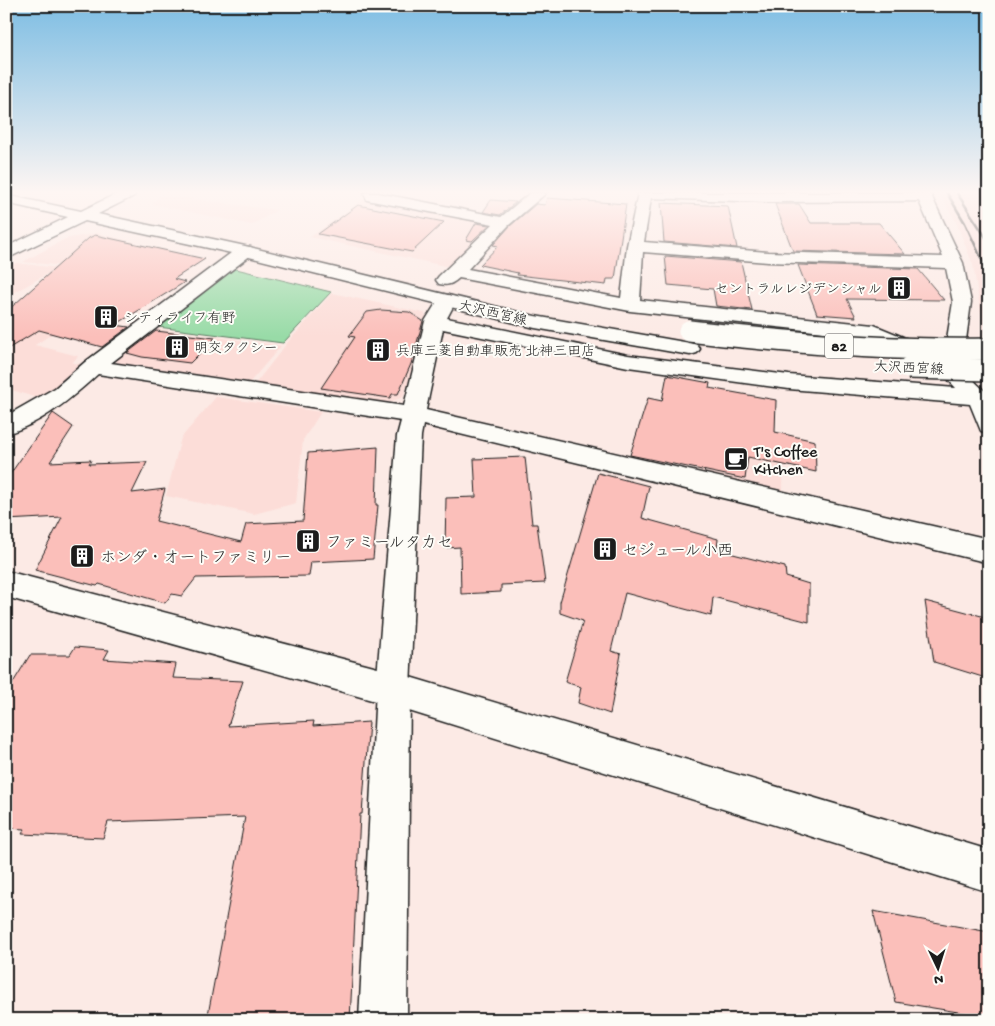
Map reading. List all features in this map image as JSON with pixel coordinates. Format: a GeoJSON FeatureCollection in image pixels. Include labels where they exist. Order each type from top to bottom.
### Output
{"type":"FeatureCollection","features":[{"type":"Feature","properties":{"kind":"street"},"geometry":{"type":"LineString","coordinates":[[6,254],[32,241]]}},
{"type":"Feature","properties":{"kind":"street","name":"大沢西宮線"},"geometry":{"type":"LineString","coordinates":[[200,241],[444,294]]}},
{"type":"Feature","properties":{"kind":"street","name":"大沢西宮線"},"geometry":{"type":"LineString","coordinates":[[264,241],[302,249],[534,322],[684,336],[874,349],[989,349]]}},
{"type":"Feature","properties":{"kind":"street"},"geometry":{"type":"LineString","coordinates":[[383,1020],[393,689],[409,436],[444,294],[488,241]]}},
{"type":"Feature","properties":{"kind":"street"},"geometry":{"type":"LineString","coordinates":[[632,313],[636,241]]}},
{"type":"Feature","properties":{"kind":"street"},"geometry":{"type":"LineString","coordinates":[[939,359],[955,348],[962,302],[954,263],[944,241]]}},
{"type":"Feature","properties":{"kind":"street"},"geometry":{"type":"LineString","coordinates":[[635,246],[768,257],[954,263]]}},
{"type":"Feature","properties":{"kind":"street"},"geometry":{"type":"LineString","coordinates":[[6,426],[41,408],[71,388],[93,368],[245,251]]}},
{"type":"Feature","properties":{"kind":"street"},"geometry":{"type":"LineString","coordinates":[[444,294],[632,313],[874,331],[939,359],[979,397],[989,425]]}},
{"type":"Feature","properties":{"kind":"street"},"geometry":{"type":"LineString","coordinates":[[444,294],[628,361],[789,382],[979,397]]}},
{"type":"Feature","properties":{"kind":"street","name":"大沢西宮線"},"geometry":{"type":"LineString","coordinates":[[684,336],[893,368],[989,370]]}},
{"type":"Feature","properties":{"kind":"street"},"geometry":{"type":"LineString","coordinates":[[93,368],[414,415],[989,551]]}},
{"type":"Feature","properties":{"kind":"street"},"geometry":{"type":"LineString","coordinates":[[6,584],[393,689],[989,870]]}},
{"type":"Feature","properties":{"kind":"shaded area"},"geometry":{"type":"Polygon","coordinates":[[[62,241],[129,241],[181,254],[88,268],[23,262],[62,241]]]}},
{"type":"Feature","properties":{"kind":"shaded area"},"geometry":{"type":"Polygon","coordinates":[[[328,241],[479,241],[458,264],[445,266],[328,241]]]}},
{"type":"Feature","properties":{"kind":"shaded area"},"geometry":{"type":"Polygon","coordinates":[[[963,241],[989,241],[989,350],[985,337],[973,265],[963,241]]]}},
{"type":"Feature","properties":{"kind":"shaded area"},"geometry":{"type":"Polygon","coordinates":[[[16,263],[58,268],[6,297],[6,268],[16,263]]]}},
{"type":"Feature","properties":{"kind":"shaded area"},"geometry":{"type":"Polygon","coordinates":[[[332,293],[424,313],[430,321],[403,397],[387,403],[255,384],[288,342],[332,293]]]}},
{"type":"Feature","properties":{"kind":"shaded area"},"geometry":{"type":"Polygon","coordinates":[[[6,314],[61,328],[35,345],[78,356],[72,363],[81,364],[63,382],[40,399],[6,388],[6,314]]]}},
{"type":"Feature","properties":{"kind":"shaded area"},"geometry":{"type":"Polygon","coordinates":[[[150,328],[281,346],[250,382],[118,363],[113,356],[150,328]]]}},
{"type":"Feature","properties":{"kind":"shaded area"},"geometry":{"type":"Polygon","coordinates":[[[216,397],[321,412],[303,440],[296,503],[254,514],[166,496],[181,438],[216,397]]]}},
{"type":"Feature","properties":{"kind":"shaded area"},"geometry":{"type":"Polygon","coordinates":[[[705,418],[784,434],[783,492],[699,473],[705,418]]]}},
{"type":"Feature","properties":{"kind":"green space"},"geometry":{"type":"Polygon","coordinates":[[[232,268],[331,292],[283,343],[158,327],[232,268]]]}},
{"type":"Feature","properties":{"kind":"building"},"geometry":{"type":"Polygon","coordinates":[[[86,241],[122,241],[205,259],[174,279],[185,282],[115,325],[129,327],[102,347],[39,330],[6,350],[6,312],[86,241]]]}},
{"type":"Feature","properties":{"kind":"building"},"geometry":{"type":"Polygon","coordinates":[[[354,241],[424,241],[412,252],[354,241]]]}},
{"type":"Feature","properties":{"kind":"building"},"geometry":{"type":"Polygon","coordinates":[[[497,241],[621,241],[615,279],[607,279],[606,285],[517,275],[518,273],[480,265],[498,246],[493,245],[497,241]]]}},
{"type":"Feature","properties":{"kind":"building"},"geometry":{"type":"Polygon","coordinates":[[[735,241],[737,248],[664,242],[735,241]]]}},
{"type":"Feature","properties":{"kind":"building"},"geometry":{"type":"Polygon","coordinates":[[[789,241],[894,241],[905,254],[793,251],[789,241]]]}},
{"type":"Feature","properties":{"kind":"building"},"geometry":{"type":"Polygon","coordinates":[[[665,256],[741,262],[752,310],[716,306],[713,289],[668,285],[665,256]]]}},
{"type":"Feature","properties":{"kind":"building"},"geometry":{"type":"Polygon","coordinates":[[[798,265],[918,269],[944,300],[847,299],[856,317],[817,314],[798,265]]]}},
{"type":"Feature","properties":{"kind":"building","name":"兵庫三菱自動車販売 北神三田店"},"geometry":{"type":"Polygon","coordinates":[[[381,310],[409,312],[423,321],[411,364],[398,394],[392,394],[390,398],[321,388],[355,337],[349,336],[367,312],[381,310]]]}},
{"type":"Feature","properties":{"kind":"building","name":"明交タクシー"},"geometry":{"type":"Polygon","coordinates":[[[156,331],[215,338],[190,363],[142,357],[127,353],[156,331]]]}},
{"type":"Feature","properties":{"kind":"building"},"geometry":{"type":"Polygon","coordinates":[[[667,375],[710,383],[709,388],[776,400],[775,432],[815,441],[816,472],[748,457],[745,479],[630,455],[648,398],[662,401],[667,375]]]}},
{"type":"Feature","properties":{"kind":"building"},"geometry":{"type":"Polygon","coordinates":[[[53,413],[73,427],[50,462],[91,460],[89,464],[147,462],[132,493],[165,489],[156,521],[241,542],[246,524],[303,521],[308,453],[378,447],[376,505],[378,505],[373,559],[311,562],[309,576],[196,578],[182,596],[172,594],[165,603],[99,584],[97,586],[35,570],[62,517],[6,520],[6,480],[53,413]]]}},
{"type":"Feature","properties":{"kind":"building"},"geometry":{"type":"Polygon","coordinates":[[[525,457],[532,524],[537,524],[545,583],[501,585],[501,592],[461,594],[460,547],[445,548],[446,498],[476,497],[474,459],[525,457]]]}},
{"type":"Feature","properties":{"kind":"building"},"geometry":{"type":"Polygon","coordinates":[[[598,473],[649,486],[642,518],[718,539],[717,550],[785,567],[786,577],[809,584],[809,622],[713,597],[711,616],[625,593],[611,651],[621,654],[610,714],[578,703],[581,687],[565,682],[583,621],[560,613],[560,602],[598,473]]]}},
{"type":"Feature","properties":{"kind":"building"},"geometry":{"type":"Polygon","coordinates":[[[925,601],[989,618],[989,679],[934,662],[925,601]]]}},
{"type":"Feature","properties":{"kind":"building"},"geometry":{"type":"Polygon","coordinates":[[[75,647],[109,650],[104,659],[176,664],[173,678],[243,681],[228,726],[314,721],[313,726],[369,722],[362,814],[360,814],[350,1020],[207,1020],[245,817],[108,822],[103,838],[22,834],[25,829],[6,828],[6,694],[30,655],[70,655],[75,647]]]}},
{"type":"Feature","properties":{"kind":"building"},"geometry":{"type":"Polygon","coordinates":[[[873,911],[989,932],[989,1017],[896,1002],[873,911]]]}},
{"type":"Feature","properties":{"kind":"railway"},"geometry":{"type":"LineString","coordinates":[[973,241],[989,275]]}},
{"type":"Feature","properties":{"kind":"place","name":"セントラルレジデンシャル"},"geometry":{"type":"Point","coordinates":[899,288]}},
{"type":"Feature","properties":{"kind":"place","name":"シティライフ有野"},"geometry":{"type":"Point","coordinates":[106,317]}},
{"type":"Feature","properties":{"kind":"place","name":"明交タクシー"},"geometry":{"type":"Point","coordinates":[177,347]}},
{"type":"Feature","properties":{"kind":"place","name":"兵庫三菱自動車販売 北神三田店"},"geometry":{"type":"Point","coordinates":[378,350]}},
{"type":"Feature","properties":{"kind":"place","name":"T's Coffee Kitchen"},"geometry":{"type":"Point","coordinates":[736,459]}},
{"type":"Feature","properties":{"kind":"place","name":"ファミールタカセ"},"geometry":{"type":"Point","coordinates":[308,541]}},
{"type":"Feature","properties":{"kind":"place","name":"セジュール小西"},"geometry":{"type":"Point","coordinates":[605,549]}},
{"type":"Feature","properties":{"kind":"place","name":"ホンダ・オートファミリー"},"geometry":{"type":"Point","coordinates":[82,556]}}]}
